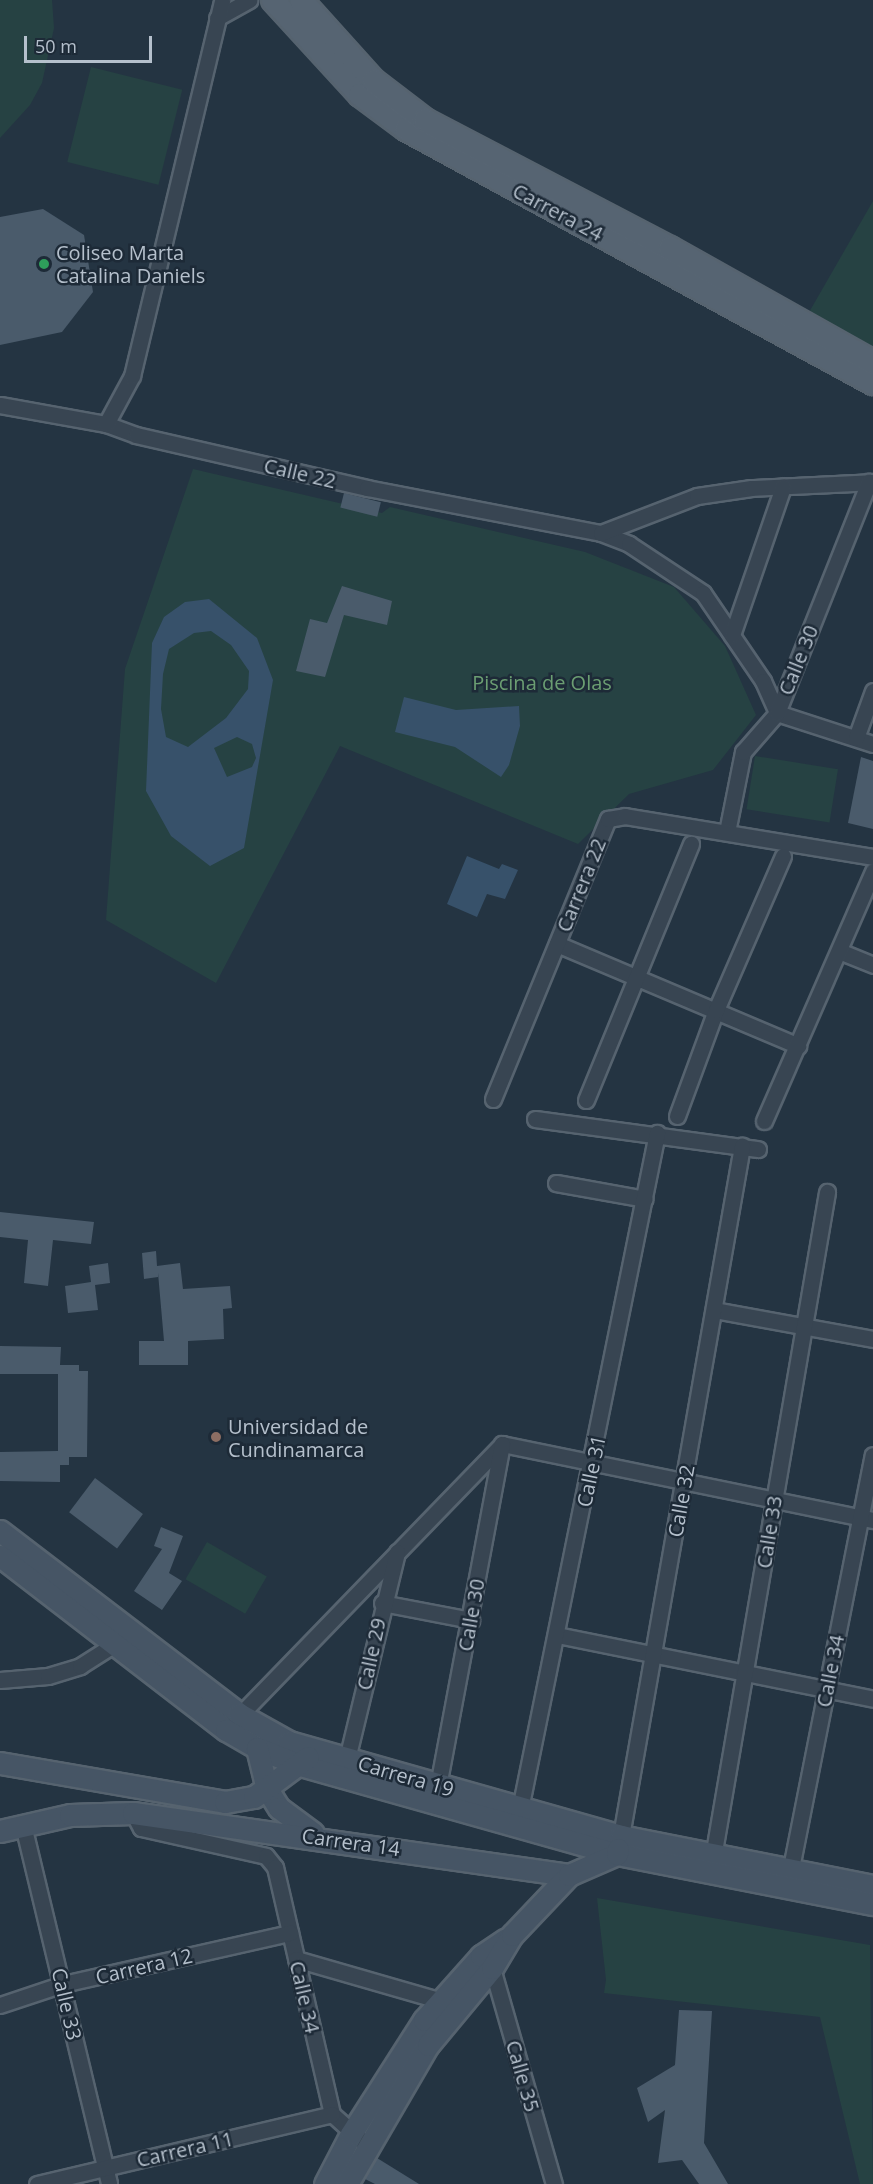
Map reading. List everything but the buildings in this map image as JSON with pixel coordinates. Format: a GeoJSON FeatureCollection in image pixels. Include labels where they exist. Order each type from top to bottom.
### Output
{"type":"FeatureCollection","features":[{"type":"Feature","properties":{"kind":"main road","name":"Carrera 24"},"geometry":{"type":"LineString","coordinates":[[273,0],[360,95],[406,129],[873,383]]}},
{"type":"Feature","properties":{"kind":"main road","name":"Carrera 24"},"geometry":{"type":"LineString","coordinates":[[301,0],[374,81],[425,120],[873,362]]}},
{"type":"Feature","properties":{"kind":"street"},"geometry":{"type":"LineString","coordinates":[[106,424],[132,376],[222,0]]}},
{"type":"Feature","properties":{"kind":"street"},"geometry":{"type":"LineString","coordinates":[[217,18],[249,0]]}},
{"type":"Feature","properties":{"kind":"street","name":"Calle 22"},"geometry":{"type":"LineString","coordinates":[[0,405],[106,424],[135,435],[367,488],[601,533],[629,544],[703,593],[763,681],[777,713]]}},
{"type":"Feature","properties":{"kind":"street"},"geometry":{"type":"LineString","coordinates":[[601,533],[697,496],[783,487],[871,482]]}},
{"type":"Feature","properties":{"kind":"street","name":"Calle 30"},"geometry":{"type":"LineString","coordinates":[[727,832],[743,752],[777,713],[871,482]]}},
{"type":"Feature","properties":{"kind":"street"},"geometry":{"type":"LineString","coordinates":[[732,635],[783,487]]}},
{"type":"Feature","properties":{"kind":"street"},"geometry":{"type":"LineString","coordinates":[[856,738],[873,691]]}},
{"type":"Feature","properties":{"kind":"street"},"geometry":{"type":"LineString","coordinates":[[777,713],[873,744]]}},
{"type":"Feature","properties":{"kind":"street","name":"Carrera 22"},"geometry":{"type":"LineString","coordinates":[[493,1099],[608,819],[625,816],[873,857]]}},
{"type":"Feature","properties":{"kind":"street"},"geometry":{"type":"LineString","coordinates":[[586,1100],[691,844]]}},
{"type":"Feature","properties":{"kind":"street"},"geometry":{"type":"LineString","coordinates":[[677,1116],[716,1010],[783,856]]}},
{"type":"Feature","properties":{"kind":"street"},"geometry":{"type":"LineString","coordinates":[[764,1121],[873,871]]}},
{"type":"Feature","properties":{"kind":"street"},"geometry":{"type":"LineString","coordinates":[[557,944],[798,1046]]}},
{"type":"Feature","properties":{"kind":"street"},"geometry":{"type":"LineString","coordinates":[[839,951],[873,965]]}},
{"type":"Feature","properties":{"kind":"street"},"geometry":{"type":"LineString","coordinates":[[535,1119],[657,1133],[758,1149]]}},
{"type":"Feature","properties":{"kind":"street","name":"Calle 31"},"geometry":{"type":"LineString","coordinates":[[520,1809],[593,1463],[657,1133]]}},
{"type":"Feature","properties":{"kind":"street","name":"Calle 32"},"geometry":{"type":"LineString","coordinates":[[619,1845],[685,1481],[742,1146]]}},
{"type":"Feature","properties":{"kind":"street"},"geometry":{"type":"LineString","coordinates":[[556,1183],[645,1199]]}},
{"type":"Feature","properties":{"kind":"street","name":"Calle 33"},"geometry":{"type":"LineString","coordinates":[[712,1863],[827,1192]]}},
{"type":"Feature","properties":{"kind":"street"},"geometry":{"type":"LineString","coordinates":[[714,1310],[873,1339]]}},
{"type":"Feature","properties":{"kind":"street"},"geometry":{"type":"LineString","coordinates":[[233,1722],[502,1444],[867,1519]]}},
{"type":"Feature","properties":{"kind":"street","name":"Calle 30"},"geometry":{"type":"LineString","coordinates":[[438,1786],[471,1620],[502,1444]]}},
{"type":"Feature","properties":{"kind":"street","name":"Calle 34"},"geometry":{"type":"LineString","coordinates":[[789,1878],[826,1690],[867,1519],[873,1455]]}},
{"type":"Feature","properties":{"kind":"street","name":"Carrera 19"},"geometry":{"type":"LineString","coordinates":[[0,1531],[122,1639]]}},
{"type":"Feature","properties":{"kind":"street","name":"Calle 29"},"geometry":{"type":"LineString","coordinates":[[347,1759],[382,1603],[398,1549]]}},
{"type":"Feature","properties":{"kind":"street","name":"Carrera 19"},"geometry":{"type":"LineString","coordinates":[[0,1556],[122,1639],[233,1722],[257,1748],[307,1757],[347,1759],[557,1819],[619,1845]]}},
{"type":"Feature","properties":{"kind":"street"},"geometry":{"type":"LineString","coordinates":[[382,1603],[471,1620]]}},
{"type":"Feature","properties":{"kind":"street"},"geometry":{"type":"LineString","coordinates":[[557,1635],[873,1699]]}},
{"type":"Feature","properties":{"kind":"street"},"geometry":{"type":"LineString","coordinates":[[0,1680],[59,1673],[80,1666],[122,1639]]}},
{"type":"Feature","properties":{"kind":"street","name":"Carrera 19"},"geometry":{"type":"LineString","coordinates":[[233,1722],[273,1734],[307,1757],[565,1841],[619,1845],[789,1878],[873,1886]]}},
{"type":"Feature","properties":{"kind":"street"},"geometry":{"type":"LineString","coordinates":[[257,1748],[267,1790],[293,1822],[330,1839]]}},
{"type":"Feature","properties":{"kind":"street"},"geometry":{"type":"LineString","coordinates":[[0,1763],[225,1802],[254,1797],[267,1790],[307,1757]]}},
{"type":"Feature","properties":{"kind":"street","name":"Calle 34"},"geometry":{"type":"LineString","coordinates":[[133,1813],[141,1828],[266,1856],[274,1867],[333,2114],[359,2138]]}},
{"type":"Feature","properties":{"kind":"street","name":"Carrera 14"},"geometry":{"type":"LineString","coordinates":[[0,1831],[70,1815],[133,1813],[330,1839],[568,1875]]}},
{"type":"Feature","properties":{"kind":"street"},"geometry":{"type":"LineString","coordinates":[[557,1819],[565,1841],[568,1875]]}},
{"type":"Feature","properties":{"kind":"street","name":"Calle 33"},"geometry":{"type":"LineString","coordinates":[[23,1825],[63,1984],[109,2184]]}},
{"type":"Feature","properties":{"kind":"street"},"geometry":{"type":"LineString","coordinates":[[325,2184],[359,2138],[424,2020],[450,2004],[492,1968],[512,1935],[568,1875],[619,1845]]}},
{"type":"Feature","properties":{"kind":"street","name":"Carrera 19"},"geometry":{"type":"LineString","coordinates":[[789,1878],[873,1904]]}},
{"type":"Feature","properties":{"kind":"street","name":"Carrera 12"},"geometry":{"type":"LineString","coordinates":[[0,2005],[63,1984],[290,1933]]}},
{"type":"Feature","properties":{"kind":"street"},"geometry":{"type":"LineString","coordinates":[[450,2004],[481,1956],[512,1935]]}},
{"type":"Feature","properties":{"kind":"street"},"geometry":{"type":"LineString","coordinates":[[296,1959],[450,2004]]}},
{"type":"Feature","properties":{"kind":"street","name":"Calle 35"},"geometry":{"type":"LineString","coordinates":[[492,1968],[554,2184]]}},
{"type":"Feature","properties":{"kind":"street","name":"Carrera 11"},"geometry":{"type":"LineString","coordinates":[[37,2184],[333,2114]]}},
{"type":"Feature","properties":{"kind":"street"},"geometry":{"type":"LineString","coordinates":[[347,2184],[359,2138]]}},
{"type":"Feature","properties":{"kind":"green space"},"geometry":{"type":"Polygon","coordinates":[[[0,0],[52,0],[54,28],[42,83],[30,105],[0,138],[0,0]]]}},
{"type":"Feature","properties":{"kind":"green space"},"geometry":{"type":"Polygon","coordinates":[[[91,67],[182,90],[158,185],[67,162],[91,67]]]}},
{"type":"Feature","properties":{"kind":"green space"},"geometry":{"type":"Polygon","coordinates":[[[873,201],[873,350],[808,314],[873,201]]]}},
{"type":"Feature","properties":{"kind":"green space","name":"Piscina de Olas"},"geometry":{"type":"Polygon","coordinates":[[[193,469],[382,513],[390,507],[585,552],[674,587],[725,646],[756,715],[713,770],[629,794],[578,844],[340,746],[216,983],[106,920],[125,669],[193,469]]]}},
{"type":"Feature","properties":{"kind":"green space"},"geometry":{"type":"Polygon","coordinates":[[[755,756],[838,769],[830,822],[747,809],[755,756]]]}},
{"type":"Feature","properties":{"kind":"green space"},"geometry":{"type":"Polygon","coordinates":[[[207,1542],[267,1576],[245,1614],[186,1579],[207,1542]]]}},
{"type":"Feature","properties":{"kind":"green space"},"geometry":{"type":"Polygon","coordinates":[[[597,1898],[870,1945],[873,2184],[860,2184],[820,2017],[604,1993],[606,1980],[597,1898]]]}},
{"type":"Feature","properties":{"kind":"water"},"geometry":{"type":"Polygon","coordinates":[[[209,599],[257,638],[273,680],[244,848],[210,866],[171,836],[146,791],[152,643],[164,617],[185,602],[209,599]],[[211,631],[194,633],[169,649],[163,674],[161,709],[166,737],[188,747],[226,718],[248,689],[249,671],[231,645],[211,631]],[[237,737],[214,748],[227,777],[252,767],[256,758],[252,744],[237,737]]]}},
{"type":"Feature","properties":{"kind":"water"},"geometry":{"type":"Polygon","coordinates":[[[404,697],[456,710],[519,706],[520,726],[509,765],[501,777],[455,747],[395,732],[404,697]]]}},
{"type":"Feature","properties":{"kind":"water"},"geometry":{"type":"Polygon","coordinates":[[[467,856],[499,869],[502,864],[518,870],[505,899],[487,894],[477,917],[447,904],[467,856]]]}},
{"type":"Feature","properties":{"kind":"place","name":"Coliseo Marta Catalina Daniels"},"geometry":{"type":"Point","coordinates":[44,264]}},
{"type":"Feature","properties":{"kind":"place","name":"Universidad de Cundinamarca"},"geometry":{"type":"Point","coordinates":[216,1437]}}]}
